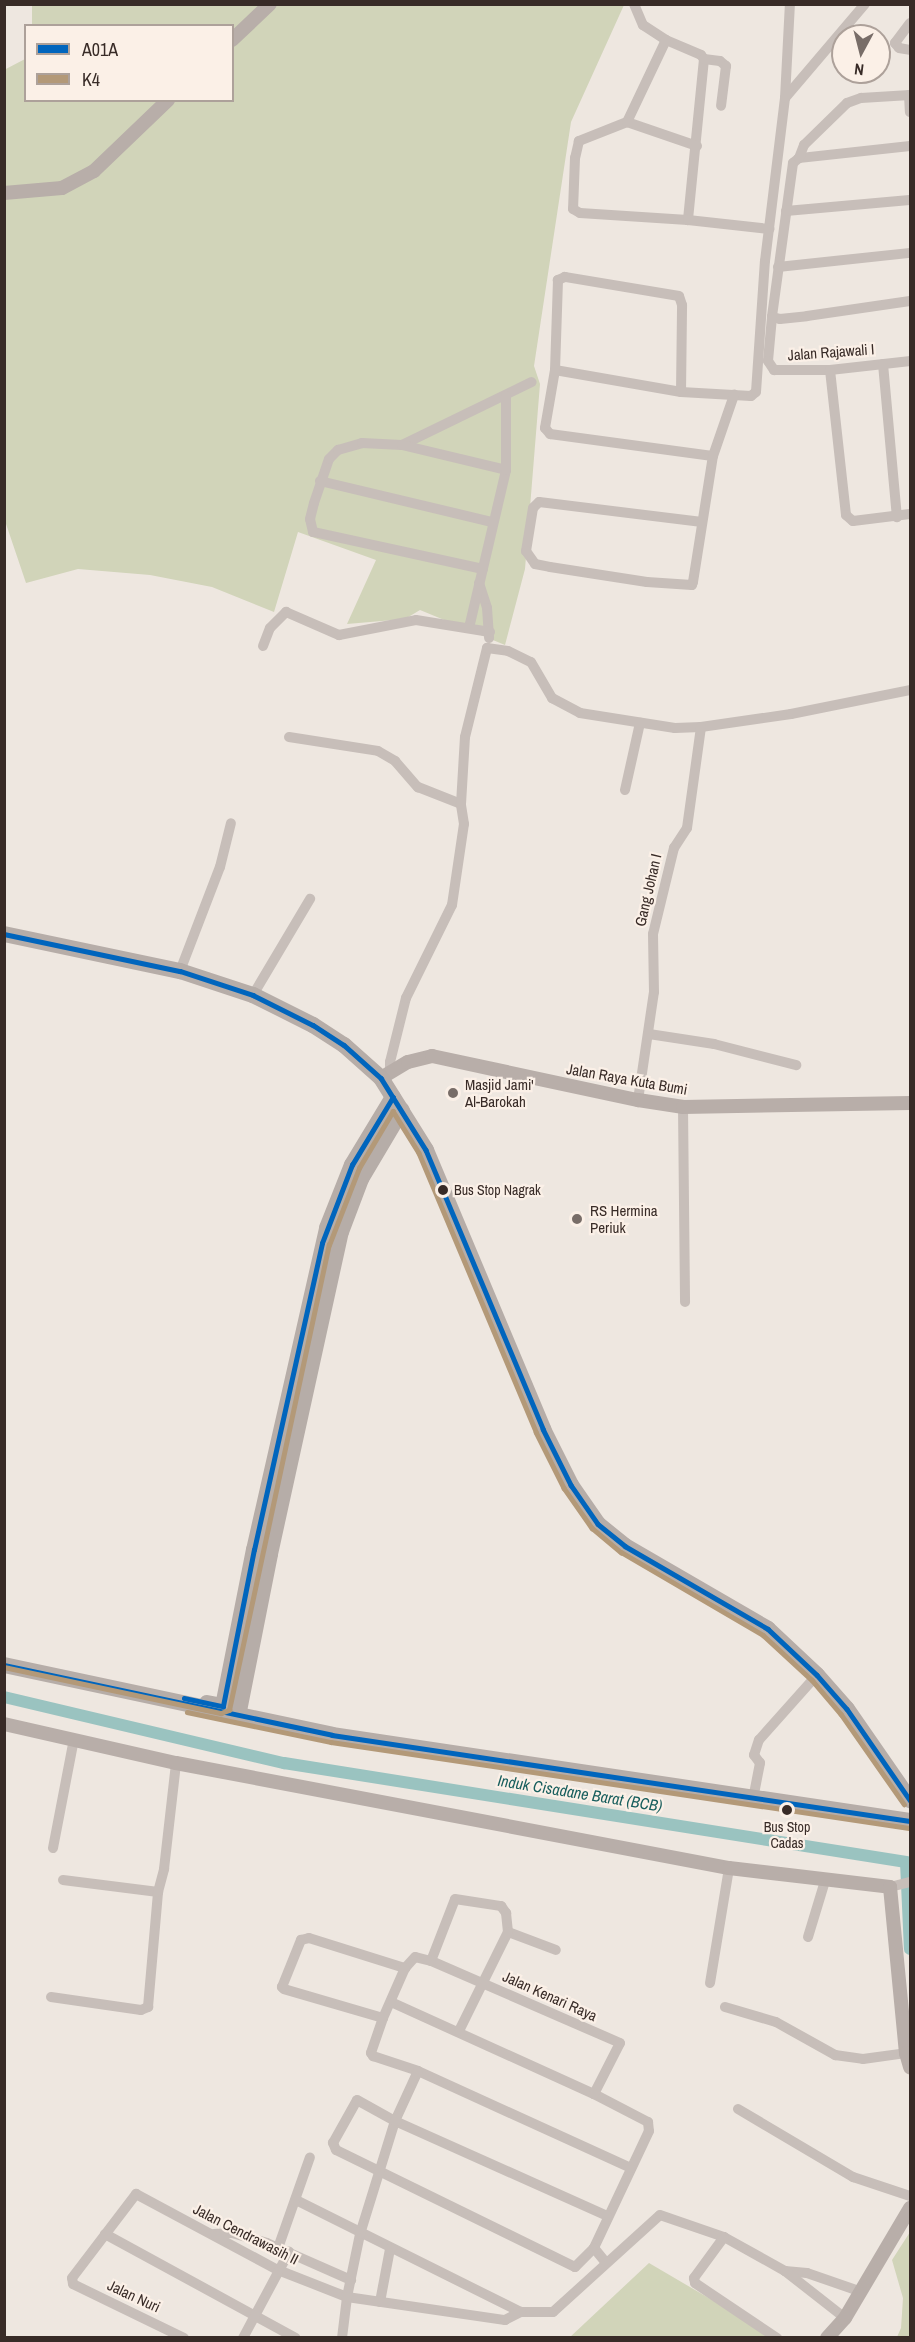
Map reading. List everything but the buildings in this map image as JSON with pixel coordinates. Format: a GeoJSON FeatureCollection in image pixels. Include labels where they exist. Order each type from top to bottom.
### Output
{"type":"FeatureCollection","features":[{"type":"Feature","properties":{"kind":"main road"},"geometry":{"type":"LineString","coordinates":[[4,934],[180,971],[254,995],[313,1025],[385,1075],[398,1104],[426,1150],[543,1429],[571,1485],[598,1524],[625,1546],[768,1629],[817,1675],[859,1723],[910,1800]]}},
{"type":"Feature","properties":{"kind":"main road"},"geometry":{"type":"LineString","coordinates":[[238,1716],[236,1682],[262,1552],[334,1230],[352,1165],[398,1104]]}},
{"type":"Feature","properties":{"kind":"main road"},"geometry":{"type":"LineString","coordinates":[[4,1659],[224,1706],[236,1682]]}},
{"type":"Feature","properties":{"kind":"main road"},"geometry":{"type":"LineString","coordinates":[[4,1665],[332,1735],[910,1821]]}},
{"type":"Feature","properties":{"kind":"street"},"geometry":{"type":"LineString","coordinates":[[234,38],[270,4]]}},
{"type":"Feature","properties":{"kind":"street"},"geometry":{"type":"LineString","coordinates":[[634,4],[643,26],[666,40],[696,52],[704,59],[720,60],[726,66],[721,106]]}},
{"type":"Feature","properties":{"kind":"street"},"geometry":{"type":"LineString","coordinates":[[555,370],[681,392],[751,396],[758,389],[765,261],[785,98],[790,4]]}},
{"type":"Feature","properties":{"kind":"street"},"geometry":{"type":"LineString","coordinates":[[785,98],[865,4]]}},
{"type":"Feature","properties":{"kind":"street"},"geometry":{"type":"LineString","coordinates":[[910,23],[895,43],[899,48],[910,50]]}},
{"type":"Feature","properties":{"kind":"street"},"geometry":{"type":"LineString","coordinates":[[627,122],[666,40]]}},
{"type":"Feature","properties":{"kind":"street"},"geometry":{"type":"LineString","coordinates":[[688,220],[704,59]]}},
{"type":"Feature","properties":{"kind":"street"},"geometry":{"type":"LineString","coordinates":[[910,112],[910,95],[861,98],[847,103],[804,145],[799,158],[791,166],[772,316],[777,319],[798,317],[910,301]]}},
{"type":"Feature","properties":{"kind":"street"},"geometry":{"type":"LineString","coordinates":[[4,193],[62,188],[94,171],[166,102]]}},
{"type":"Feature","properties":{"kind":"street"},"geometry":{"type":"LineString","coordinates":[[697,146],[627,122],[579,141],[575,158],[573,209],[580,213],[688,220],[770,229]]}},
{"type":"Feature","properties":{"kind":"street"},"geometry":{"type":"LineString","coordinates":[[799,158],[910,146]]}},
{"type":"Feature","properties":{"kind":"street"},"geometry":{"type":"LineString","coordinates":[[786,212],[910,200]]}},
{"type":"Feature","properties":{"kind":"street"},"geometry":{"type":"LineString","coordinates":[[778,267],[910,253]]}},
{"type":"Feature","properties":{"kind":"street"},"geometry":{"type":"LineString","coordinates":[[681,392],[682,305],[679,296],[565,277],[558,280],[555,370],[545,428],[550,434],[713,456]]}},
{"type":"Feature","properties":{"kind":"street","name":"Jalan Rajawali I"},"geometry":{"type":"LineString","coordinates":[[772,316],[768,361],[774,370],[830,370],[910,361]]}},
{"type":"Feature","properties":{"kind":"street"},"geometry":{"type":"LineString","coordinates":[[883,364],[897,517]]}},
{"type":"Feature","properties":{"kind":"street"},"geometry":{"type":"LineString","coordinates":[[830,370],[846,515],[856,521],[910,514]]}},
{"type":"Feature","properties":{"kind":"street"},"geometry":{"type":"LineString","coordinates":[[402,445],[532,382]]}},
{"type":"Feature","properties":{"kind":"street"},"geometry":{"type":"LineString","coordinates":[[702,522],[539,502],[533,508],[526,551],[535,564],[646,582],[690,585],[693,582],[713,456],[734,395]]}},
{"type":"Feature","properties":{"kind":"street"},"geometry":{"type":"LineString","coordinates":[[469,628],[506,470],[506,396]]}},
{"type":"Feature","properties":{"kind":"street"},"geometry":{"type":"LineString","coordinates":[[483,569],[313,532],[310,519],[320,481],[329,459],[338,450],[362,443],[402,445],[506,470]]}},
{"type":"Feature","properties":{"kind":"street"},"geometry":{"type":"LineString","coordinates":[[320,481],[492,522]]}},
{"type":"Feature","properties":{"kind":"street"},"geometry":{"type":"LineString","coordinates":[[385,1075],[406,998],[452,905],[464,824],[461,804],[465,737],[490,632],[487,608],[479,583]]}},
{"type":"Feature","properties":{"kind":"street"},"geometry":{"type":"LineString","coordinates":[[263,646],[270,628],[286,612],[339,635],[416,620],[490,632]]}},
{"type":"Feature","properties":{"kind":"street"},"geometry":{"type":"LineString","coordinates":[[487,648],[508,651],[531,662],[552,698],[579,713],[675,728],[701,727],[791,714],[910,690]]}},
{"type":"Feature","properties":{"kind":"street"},"geometry":{"type":"LineString","coordinates":[[625,790],[640,723]]}},
{"type":"Feature","properties":{"kind":"street","name":"Gang Johan I"},"geometry":{"type":"LineString","coordinates":[[638,1100],[654,992],[653,934],[674,848],[687,828],[701,727]]}},
{"type":"Feature","properties":{"kind":"street"},"geometry":{"type":"LineString","coordinates":[[289,738],[378,751],[395,761],[418,787],[461,804]]}},
{"type":"Feature","properties":{"kind":"street"},"geometry":{"type":"LineString","coordinates":[[180,971],[220,867],[231,823]]}},
{"type":"Feature","properties":{"kind":"street"},"geometry":{"type":"LineString","coordinates":[[254,995],[310,899]]}},
{"type":"Feature","properties":{"kind":"street"},"geometry":{"type":"LineString","coordinates":[[649,1034],[714,1044],[796,1065]]}},
{"type":"Feature","properties":{"kind":"street","name":"Jalan Raya Kuta Bumi"},"geometry":{"type":"LineString","coordinates":[[385,1075],[408,1062],[432,1056],[638,1100],[683,1107],[910,1103]]}},
{"type":"Feature","properties":{"kind":"street"},"geometry":{"type":"LineString","coordinates":[[683,1107],[685,1302]]}},
{"type":"Feature","properties":{"kind":"street"},"geometry":{"type":"LineString","coordinates":[[753,1799],[760,1763],[754,1755],[759,1740],[817,1675]]}},
{"type":"Feature","properties":{"kind":"street"},"geometry":{"type":"LineString","coordinates":[[4,1724],[176,1763],[729,1868],[825,1881],[901,1885],[906,2053],[910,2067]]}},
{"type":"Feature","properties":{"kind":"street"},"geometry":{"type":"LineString","coordinates":[[53,1848],[74,1739]]}},
{"type":"Feature","properties":{"kind":"street"},"geometry":{"type":"LineString","coordinates":[[51,1997],[141,2010],[148,2007],[158,1892],[164,1869],[176,1763]]}},
{"type":"Feature","properties":{"kind":"street"},"geometry":{"type":"LineString","coordinates":[[710,1983],[729,1868]]}},
{"type":"Feature","properties":{"kind":"street"},"geometry":{"type":"LineString","coordinates":[[63,1880],[158,1892]]}},
{"type":"Feature","properties":{"kind":"street"},"geometry":{"type":"LineString","coordinates":[[808,1937],[825,1881]]}},
{"type":"Feature","properties":{"kind":"street"},"geometry":{"type":"LineString","coordinates":[[431,1961],[455,1899],[501,1906],[506,1913],[508,1932],[459,2031]]}},
{"type":"Feature","properties":{"kind":"street"},"geometry":{"type":"LineString","coordinates":[[508,1932],[556,1950]]}},
{"type":"Feature","properties":{"kind":"street"},"geometry":{"type":"LineString","coordinates":[[383,2018],[282,1987],[301,1941],[305,1938],[405,1968],[383,2018],[371,2053],[373,2055],[418,2071],[631,2168]]}},
{"type":"Feature","properties":{"kind":"street","name":"Jalan Kenari Raya"},"geometry":{"type":"LineString","coordinates":[[405,1968],[415,1957],[431,1961],[484,1982],[620,2043],[594,2094]]}},
{"type":"Feature","properties":{"kind":"street"},"geometry":{"type":"LineString","coordinates":[[391,2002],[594,2094],[648,2122],[649,2131],[607,2216],[594,2248],[575,2267]]}},
{"type":"Feature","properties":{"kind":"street"},"geometry":{"type":"LineString","coordinates":[[725,2007],[776,2022],[835,2055],[864,2060],[906,2053]]}},
{"type":"Feature","properties":{"kind":"street"},"geometry":{"type":"LineString","coordinates":[[342,2337],[347,2297],[360,2234],[395,2121],[418,2071]]}},
{"type":"Feature","properties":{"kind":"street"},"geometry":{"type":"LineString","coordinates":[[590,2278],[575,2267],[336,2150],[333,2143],[357,2100],[395,2121],[607,2216]]}},
{"type":"Feature","properties":{"kind":"street"},"geometry":{"type":"LineString","coordinates":[[738,2109],[853,2177],[910,2196]]}},
{"type":"Feature","properties":{"kind":"street"},"geometry":{"type":"LineString","coordinates":[[278,2248],[310,2157]]}},
{"type":"Feature","properties":{"kind":"street","name":"Jalan Cendrawasih II"},"geometry":{"type":"LineString","coordinates":[[105,2234],[134,2194],[140,2194],[278,2270],[347,2297],[505,2320],[522,2312]]}},
{"type":"Feature","properties":{"kind":"street"},"geometry":{"type":"LineString","coordinates":[[296,2200],[390,2249],[522,2312],[553,2312],[660,2215],[724,2237],[786,2271],[845,2318]]}},
{"type":"Feature","properties":{"kind":"street"},"geometry":{"type":"LineString","coordinates":[[827,2337],[845,2318],[910,2208]]}},
{"type":"Feature","properties":{"kind":"street"},"geometry":{"type":"LineString","coordinates":[[213,2234],[232,2233],[278,2248],[351,2280]]}},
{"type":"Feature","properties":{"kind":"street"},"geometry":{"type":"LineString","coordinates":[[105,2234],[296,2337]]}},
{"type":"Feature","properties":{"kind":"street","name":"Jalan Nuri"},"geometry":{"type":"LineString","coordinates":[[105,2234],[72,2282],[184,2337]]}},
{"type":"Feature","properties":{"kind":"street"},"geometry":{"type":"LineString","coordinates":[[724,2237],[694,2278],[695,2283],[777,2337]]}},
{"type":"Feature","properties":{"kind":"street"},"geometry":{"type":"LineString","coordinates":[[594,2248],[606,2263]]}},
{"type":"Feature","properties":{"kind":"street"},"geometry":{"type":"LineString","coordinates":[[380,2302],[390,2249]]}},
{"type":"Feature","properties":{"kind":"street"},"geometry":{"type":"LineString","coordinates":[[243,2337],[289,2252]]}},
{"type":"Feature","properties":{"kind":"street"},"geometry":{"type":"LineString","coordinates":[[786,2271],[807,2273],[859,2291]]}},
{"type":"Feature","properties":{"kind":"green space"},"geometry":{"type":"Polygon","coordinates":[[[32,5],[624,5],[571,122],[534,366],[540,384],[525,569],[505,645],[420,610],[405,619],[347,624],[376,560],[298,532],[274,612],[212,587],[150,575],[78,569],[26,583],[4,518],[4,70],[24,60],[24,102],[234,102],[234,24],[32,24],[32,5]]]}},
{"type":"Feature","properties":{"kind":"green space"},"geometry":{"type":"Polygon","coordinates":[[[910,2232],[910,2337],[897,2337],[901,2328],[903,2298],[892,2260],[910,2232]]]}},
{"type":"Feature","properties":{"kind":"green space"},"geometry":{"type":"Polygon","coordinates":[[[649,2263],[765,2331],[780,2338],[569,2338],[649,2263]]]}},
{"type":"Feature","properties":{"kind":"waterway","name":"Induk Cisadane Barat (BCB)"},"geometry":{"type":"LineString","coordinates":[[4,1697],[284,1763],[906,1862]]}},
{"type":"Feature","properties":{"kind":"waterway"},"geometry":{"type":"LineString","coordinates":[[906,1862],[910,1949]]}},
{"type":"Feature","properties":{"kind":"transit line","name":"A01A"},"geometry":{"type":"LineString","coordinates":[[4,934],[180,971],[253,995],[313,1025],[344,1045],[381,1078],[426,1150],[543,1429],[571,1485],[598,1524],[625,1546],[768,1629],[817,1675],[847,1709],[910,1800]]}},
{"type":"Feature","properties":{"kind":"transit line","name":"A01A"},"geometry":{"type":"LineString","coordinates":[[184,1698],[223,1706],[254,1550],[322,1243],[352,1165],[393,1097]]}},
{"type":"Feature","properties":{"kind":"transit line","name":"K4"},"geometry":{"type":"LineString","coordinates":[[4,1667],[221,1713],[229,1710],[329,1245],[359,1168],[393,1111],[419,1153],[536,1432],[564,1488],[592,1528],[621,1552],[763,1635],[812,1680],[841,1714],[904,1804]]}},
{"type":"Feature","properties":{"kind":"transit line","name":"A01A"},"geometry":{"type":"LineString","coordinates":[[4,1665],[332,1735],[910,1821]]}},
{"type":"Feature","properties":{"kind":"transit line","name":"K4"},"geometry":{"type":"LineString","coordinates":[[187,1712],[331,1742],[909,1828]]}},
{"type":"Feature","properties":{"kind":"place","name":"Masjid Jami' Al-Barokah"},"geometry":{"type":"Point","coordinates":[453,1093]}},
{"type":"Feature","properties":{"kind":"place","name":"Bus Stop Nagrak"},"geometry":{"type":"Point","coordinates":[443,1190]}},
{"type":"Feature","properties":{"kind":"place","name":"RS Hermina Periuk"},"geometry":{"type":"Point","coordinates":[577,1219]}},
{"type":"Feature","properties":{"kind":"place","name":"Bus Stop Cadas"},"geometry":{"type":"Point","coordinates":[787,1810]}}]}
